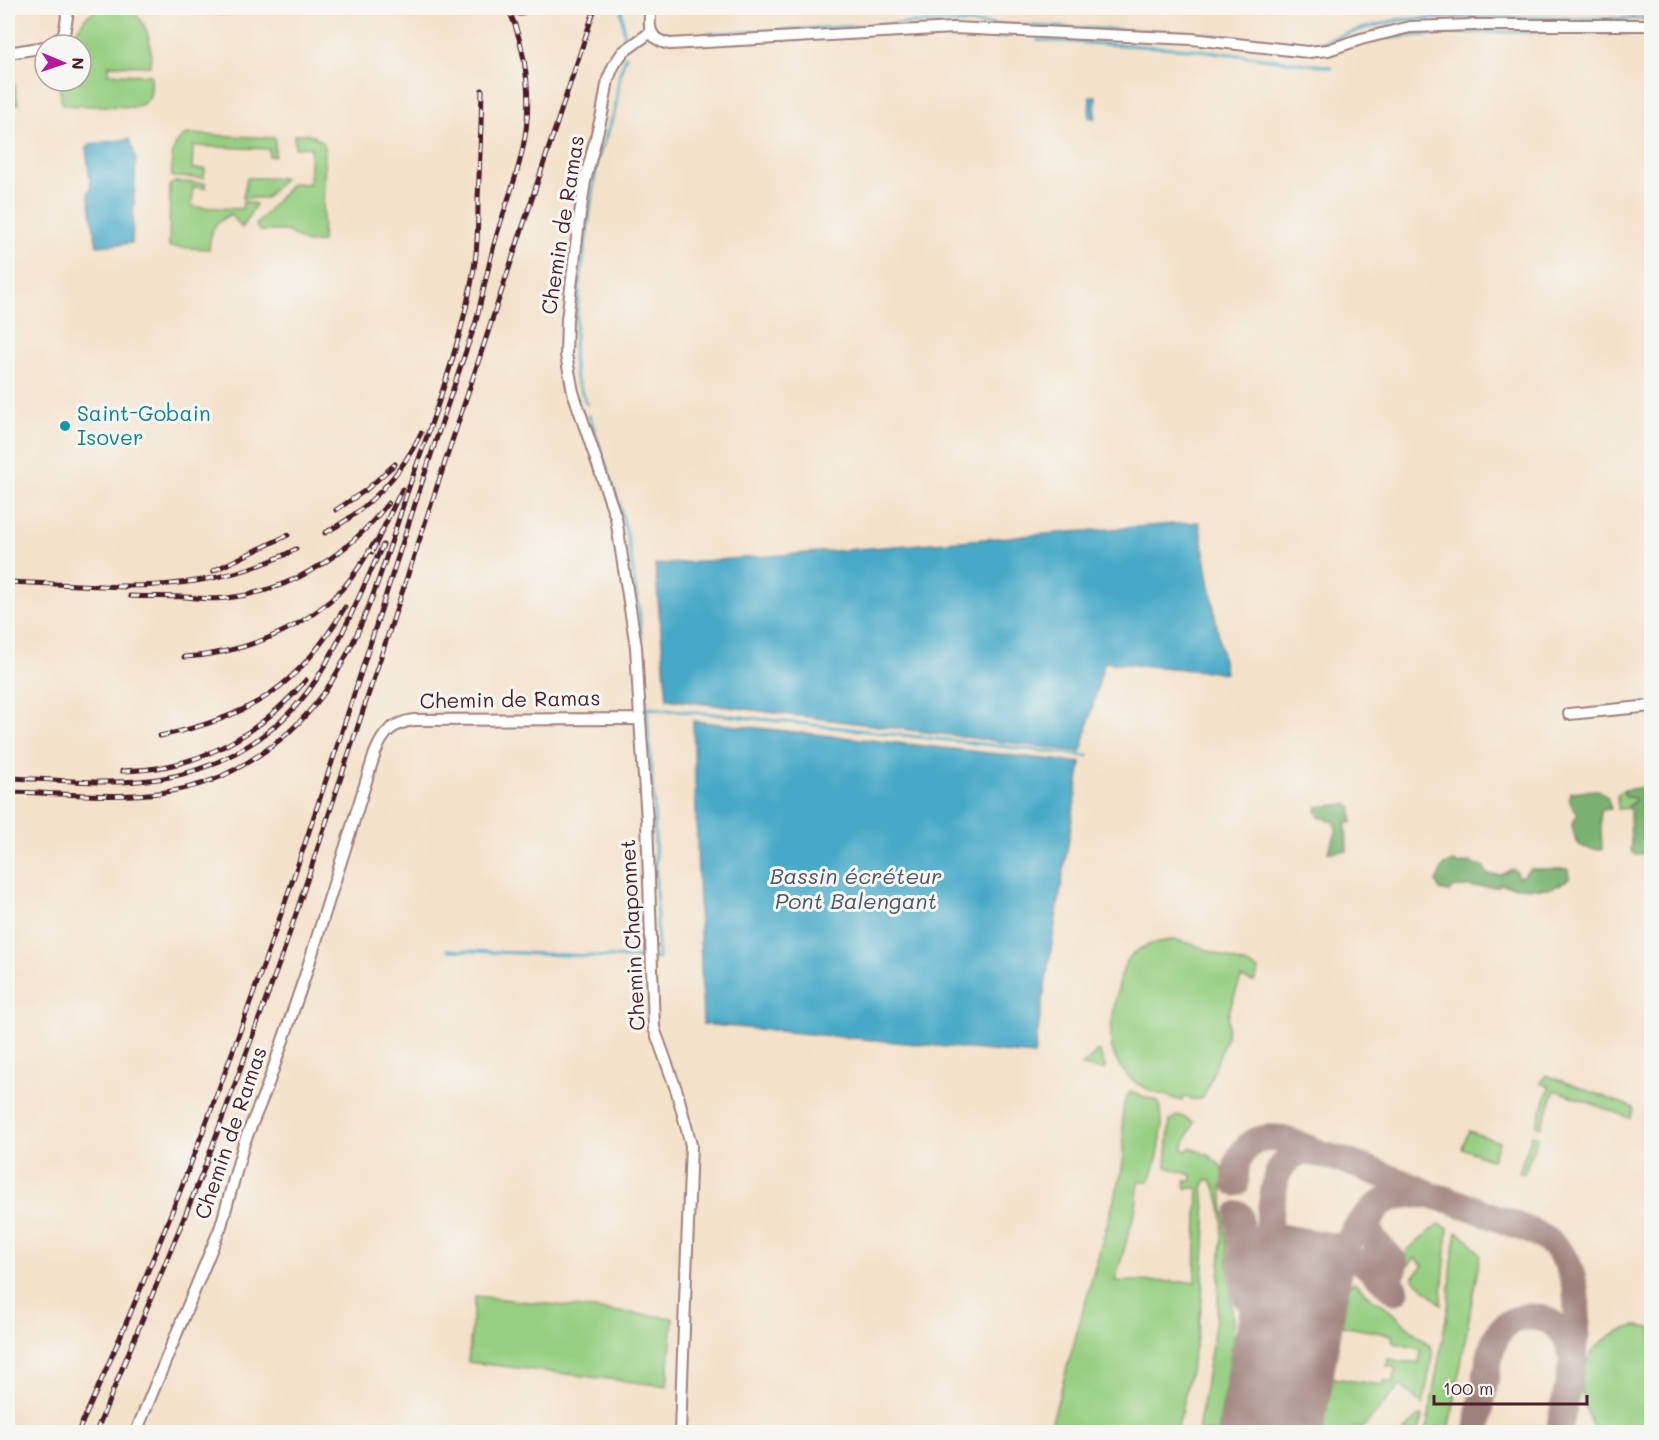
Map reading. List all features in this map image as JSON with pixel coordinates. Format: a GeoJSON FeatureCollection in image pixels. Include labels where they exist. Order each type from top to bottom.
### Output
{"type":"FeatureCollection","features":[{"type":"Feature","properties":{"kind":"street"},"geometry":{"type":"LineString","coordinates":[[64,33],[66,8]]}},
{"type":"Feature","properties":{"kind":"street"},"geometry":{"type":"LineString","coordinates":[[651,8],[649,22],[651,32],[661,42],[670,44],[953,28],[1192,39],[1308,52],[1328,50],[1410,27],[1652,25]]}},
{"type":"Feature","properties":{"kind":"street","name":"Chemin de Ramas"},"geometry":{"type":"LineString","coordinates":[[136,1432],[221,1226],[244,1143],[271,1076],[375,753],[385,733],[395,725],[414,720],[640,719],[636,647],[616,518],[573,392],[566,355],[567,320],[585,181],[602,114],[608,79],[622,52],[651,32]]}},
{"type":"Feature","properties":{"kind":"street"},"geometry":{"type":"LineString","coordinates":[[8,53],[33,49]]}},
{"type":"Feature","properties":{"kind":"street"},"geometry":{"type":"LineString","coordinates":[[1569,714],[1652,706]]}},
{"type":"Feature","properties":{"kind":"street","name":"Chemin Chaponnet"},"geometry":{"type":"LineString","coordinates":[[640,719],[647,820],[654,1029],[677,1092],[691,1145],[680,1432]]}},
{"type":"Feature","properties":{"kind":"green space"},"geometry":{"type":"Polygon","coordinates":[[[116,7],[130,11],[137,16],[146,31],[149,39],[150,66],[109,65],[109,74],[151,75],[149,98],[136,107],[62,105],[60,93],[93,93],[93,33],[75,33],[85,18],[95,10],[116,7]]]}},
{"type":"Feature","properties":{"kind":"green space"},"geometry":{"type":"Polygon","coordinates":[[[219,8],[258,8],[220,14],[219,8]]]}},
{"type":"Feature","properties":{"kind":"green space"},"geometry":{"type":"Polygon","coordinates":[[[8,70],[12,73],[18,104],[8,104],[8,70]]]}},
{"type":"Feature","properties":{"kind":"green space"},"geometry":{"type":"Polygon","coordinates":[[[188,134],[275,138],[275,156],[269,156],[269,149],[193,146],[192,169],[205,169],[204,178],[172,177],[173,152],[177,142],[188,134]]]}},
{"type":"Feature","properties":{"kind":"green space"},"geometry":{"type":"Polygon","coordinates":[[[306,134],[323,142],[325,149],[322,242],[306,243],[287,231],[260,231],[256,225],[292,183],[309,184],[311,147],[295,148],[294,135],[306,134]]]}},
{"type":"Feature","properties":{"kind":"green space"},"geometry":{"type":"Polygon","coordinates":[[[247,178],[284,178],[266,198],[243,198],[247,178]]]}},
{"type":"Feature","properties":{"kind":"green space"},"geometry":{"type":"Polygon","coordinates":[[[175,182],[205,183],[205,188],[193,187],[192,207],[242,209],[243,201],[256,204],[242,228],[231,214],[220,220],[212,232],[209,249],[169,247],[170,185],[175,182]]]}},
{"type":"Feature","properties":{"kind":"green space"},"geometry":{"type":"Polygon","coordinates":[[[1651,786],[1651,853],[1634,854],[1631,851],[1630,808],[1628,806],[1636,800],[1626,797],[1625,790],[1651,786]]]}},
{"type":"Feature","properties":{"kind":"green space"},"geometry":{"type":"Polygon","coordinates":[[[1598,790],[1607,797],[1611,809],[1600,810],[1602,849],[1583,847],[1577,841],[1572,824],[1578,814],[1570,802],[1570,792],[1598,790]]]}},
{"type":"Feature","properties":{"kind":"green space"},"geometry":{"type":"Polygon","coordinates":[[[1625,790],[1624,794],[1636,800],[1630,808],[1618,809],[1617,796],[1625,790]]]}},
{"type":"Feature","properties":{"kind":"green space"},"geometry":{"type":"Polygon","coordinates":[[[1347,804],[1352,809],[1352,823],[1346,823],[1347,851],[1328,852],[1336,834],[1336,826],[1334,821],[1319,817],[1317,807],[1347,804]]]}},
{"type":"Feature","properties":{"kind":"green space"},"geometry":{"type":"Polygon","coordinates":[[[1453,862],[1458,864],[1470,862],[1476,866],[1483,866],[1488,875],[1501,875],[1512,869],[1516,871],[1518,877],[1530,869],[1568,869],[1569,878],[1551,888],[1526,888],[1501,884],[1497,887],[1455,887],[1449,892],[1440,890],[1436,882],[1444,865],[1453,862]]]}},
{"type":"Feature","properties":{"kind":"green space"},"geometry":{"type":"Polygon","coordinates":[[[1175,940],[1195,945],[1259,970],[1254,982],[1241,978],[1229,1011],[1227,1035],[1205,1094],[1198,1099],[1183,1097],[1182,1101],[1149,1090],[1128,1076],[1116,1059],[1111,1039],[1116,997],[1122,973],[1129,958],[1150,944],[1175,940]]]}},
{"type":"Feature","properties":{"kind":"green space"},"geometry":{"type":"Polygon","coordinates":[[[1099,1050],[1105,1067],[1103,1070],[1082,1066],[1099,1050]]]}},
{"type":"Feature","properties":{"kind":"green space"},"geometry":{"type":"Polygon","coordinates":[[[1546,1075],[1634,1108],[1630,1118],[1555,1090],[1541,1127],[1536,1125],[1550,1087],[1540,1083],[1546,1075]]]}},
{"type":"Feature","properties":{"kind":"green space"},"geometry":{"type":"Polygon","coordinates":[[[1130,1092],[1157,1101],[1162,1118],[1162,1129],[1158,1153],[1149,1181],[1139,1181],[1136,1207],[1115,1281],[1195,1282],[1198,1188],[1185,1188],[1185,1181],[1192,1181],[1192,1175],[1166,1167],[1170,1121],[1178,1115],[1194,1122],[1182,1149],[1187,1151],[1190,1147],[1212,1157],[1211,1159],[1218,1163],[1223,1173],[1225,1185],[1222,1185],[1234,1334],[1218,1432],[1198,1432],[1218,1306],[1222,1241],[1218,1193],[1211,1180],[1207,1179],[1203,1188],[1206,1224],[1202,1300],[1198,1333],[1177,1432],[1049,1432],[1121,1175],[1124,1150],[1123,1111],[1126,1097],[1130,1092]]]}},
{"type":"Feature","properties":{"kind":"green space"},"geometry":{"type":"Polygon","coordinates":[[[1469,1131],[1499,1142],[1492,1160],[1462,1148],[1469,1131]]]}},
{"type":"Feature","properties":{"kind":"green space"},"geometry":{"type":"Polygon","coordinates":[[[1532,1135],[1538,1137],[1524,1174],[1519,1172],[1532,1135]]]}},
{"type":"Feature","properties":{"kind":"green space"},"geometry":{"type":"Polygon","coordinates":[[[1439,1224],[1448,1228],[1441,1304],[1413,1278],[1423,1265],[1415,1258],[1406,1268],[1407,1250],[1439,1224]]]}},
{"type":"Feature","properties":{"kind":"green space"},"geometry":{"type":"Polygon","coordinates":[[[1457,1232],[1468,1239],[1480,1255],[1449,1432],[1426,1432],[1449,1302],[1457,1232]]]}},
{"type":"Feature","properties":{"kind":"green space"},"geometry":{"type":"Polygon","coordinates":[[[1354,1282],[1431,1347],[1433,1352],[1423,1405],[1400,1385],[1362,1429],[1354,1428],[1348,1432],[1322,1432],[1333,1378],[1382,1385],[1384,1381],[1393,1382],[1396,1368],[1387,1366],[1388,1359],[1419,1364],[1421,1349],[1393,1343],[1392,1335],[1341,1326],[1349,1287],[1354,1282]]]}},
{"type":"Feature","properties":{"kind":"green space"},"geometry":{"type":"Polygon","coordinates":[[[475,1296],[673,1318],[667,1386],[468,1362],[475,1296]]]}},
{"type":"Feature","properties":{"kind":"green space"},"geometry":{"type":"Polygon","coordinates":[[[1636,1326],[1651,1328],[1651,1432],[1597,1432],[1588,1415],[1583,1398],[1582,1382],[1585,1367],[1592,1353],[1603,1341],[1618,1332],[1636,1326]]]}},
{"type":"Feature","properties":{"kind":"green space"},"geometry":{"type":"Polygon","coordinates":[[[1419,1416],[1422,1416],[1419,1432],[1403,1432],[1419,1416]]]}},
{"type":"Feature","properties":{"kind":"water"},"geometry":{"type":"Polygon","coordinates":[[[1090,96],[1096,96],[1095,118],[1089,117],[1090,96]]]}},
{"type":"Feature","properties":{"kind":"water"},"geometry":{"type":"Polygon","coordinates":[[[129,139],[136,158],[132,243],[97,246],[88,191],[91,189],[86,147],[89,148],[90,144],[129,139]]]}},
{"type":"Feature","properties":{"kind":"water"},"geometry":{"type":"Polygon","coordinates":[[[1199,522],[1225,673],[1104,662],[1081,752],[667,699],[655,565],[1199,522]]]}},
{"type":"Feature","properties":{"kind":"water","name":"Bassin écréteur Pont Balengant"},"geometry":{"type":"Polygon","coordinates":[[[693,721],[1081,763],[1034,1055],[703,1024],[693,721]]]}},
{"type":"Feature","properties":{"kind":"waterway"},"geometry":{"type":"LineString","coordinates":[[621,8],[625,41]]}},
{"type":"Feature","properties":{"kind":"waterway"},"geometry":{"type":"LineString","coordinates":[[705,34],[936,22],[1195,33],[1287,44],[1320,43],[1398,20],[1462,17],[1652,18]]}},
{"type":"Feature","properties":{"kind":"waterway"},"geometry":{"type":"LineString","coordinates":[[1389,38],[1488,32],[1652,33]]}},
{"type":"Feature","properties":{"kind":"waterway"},"geometry":{"type":"LineString","coordinates":[[935,37],[1006,37]]}},
{"type":"Feature","properties":{"kind":"waterway"},"geometry":{"type":"LineString","coordinates":[[1037,40],[1191,49],[1332,67]]}},
{"type":"Feature","properties":{"kind":"waterway"},"geometry":{"type":"LineString","coordinates":[[587,404],[576,379],[573,358],[579,288],[597,161],[615,111],[620,73],[626,56]]}},
{"type":"Feature","properties":{"kind":"waterway"},"geometry":{"type":"LineString","coordinates":[[448,950],[658,959],[654,806],[639,610],[628,539],[620,507],[589,415]]}},
{"type":"Feature","properties":{"kind":"waterway"},"geometry":{"type":"LineString","coordinates":[[648,708],[1088,756]]}},
{"type":"Feature","properties":{"kind":"taxiway"},"geometry":{"type":"LineString","coordinates":[[1236,1183],[1240,1157],[1250,1144],[1258,1140],[1282,1139],[1317,1152]]}},
{"type":"Feature","properties":{"kind":"taxiway"},"geometry":{"type":"LineString","coordinates":[[1232,1432],[1276,1178],[1284,1164],[1297,1154],[1323,1155],[1360,1166],[1426,1192]]}},
{"type":"Feature","properties":{"kind":"taxiway"},"geometry":{"type":"LineString","coordinates":[[1310,1432],[1344,1250],[1358,1225],[1379,1204],[1402,1196],[1417,1195],[1446,1199],[1528,1230],[1552,1244],[1565,1259],[1575,1288],[1577,1329],[1559,1432]]}},
{"type":"Feature","properties":{"kind":"taxiway"},"geometry":{"type":"LineString","coordinates":[[1381,1205],[1371,1219],[1370,1230],[1374,1240],[1394,1262],[1394,1269],[1386,1276],[1381,1275],[1362,1262],[1396,1291]]}},
{"type":"Feature","properties":{"kind":"taxiway"},"geometry":{"type":"LineString","coordinates":[[1239,1214],[1246,1297]]}},
{"type":"Feature","properties":{"kind":"taxiway"},"geometry":{"type":"LineString","coordinates":[[1266,1254],[1266,1244],[1274,1236],[1332,1246],[1339,1251],[1341,1259],[1333,1268]]}},
{"type":"Feature","properties":{"kind":"taxiway"},"geometry":{"type":"LineString","coordinates":[[1262,1277],[1261,1268],[1266,1260],[1270,1259],[1328,1269],[1335,1274],[1337,1282],[1329,1291]]}},
{"type":"Feature","properties":{"kind":"taxiway"},"geometry":{"type":"LineString","coordinates":[[1258,1299],[1259,1287],[1270,1282],[1325,1291],[1333,1300],[1331,1308]]}},
{"type":"Feature","properties":{"kind":"taxiway"},"geometry":{"type":"LineString","coordinates":[[1254,1323],[1253,1314],[1258,1306],[1262,1305],[1320,1314],[1328,1323],[1327,1331],[1321,1336]]}},
{"type":"Feature","properties":{"kind":"taxiway"},"geometry":{"type":"LineString","coordinates":[[1477,1432],[1491,1353],[1503,1327],[1523,1317],[1550,1322],[1563,1334],[1572,1357]]}},
{"type":"Feature","properties":{"kind":"taxiway"},"geometry":{"type":"LineString","coordinates":[[1253,1348],[1249,1337],[1254,1329],[1262,1328],[1320,1339],[1325,1346],[1319,1358]]}},
{"type":"Feature","properties":{"kind":"taxiway"},"geometry":{"type":"LineString","coordinates":[[1245,1366],[1246,1356],[1254,1350],[1312,1360],[1320,1369],[1317,1379]]}},
{"type":"Feature","properties":{"kind":"taxiway"},"geometry":{"type":"LineString","coordinates":[[1243,1392],[1241,1385],[1243,1379],[1254,1373],[1308,1383],[1316,1392],[1315,1400],[1311,1404]]}},
{"type":"Feature","properties":{"kind":"taxiway"},"geometry":{"type":"LineString","coordinates":[[1238,1414],[1239,1401],[1246,1396],[1304,1406],[1312,1415],[1311,1423],[1307,1427]]}},
{"type":"Feature","properties":{"kind":"taxiway"},"geometry":{"type":"LineString","coordinates":[[1233,1432],[1235,1424],[1242,1419],[1306,1432]]}},
{"type":"Feature","properties":{"kind":"railway"},"geometry":{"type":"LineString","coordinates":[[78,1432],[147,1274],[240,1032],[297,868],[475,325],[494,245],[522,152],[527,116],[527,79],[524,60],[508,8]]}},
{"type":"Feature","properties":{"kind":"railway"},"geometry":{"type":"LineString","coordinates":[[96,1432],[202,1174],[283,953],[595,8]]}},
{"type":"Feature","properties":{"kind":"railway"},"geometry":{"type":"LineString","coordinates":[[8,792],[143,795],[196,785],[222,776],[265,751],[291,730],[324,693],[351,646],[373,596],[446,379],[463,321],[477,246],[482,90]]}},
{"type":"Feature","properties":{"kind":"railway"},"geometry":{"type":"LineString","coordinates":[[325,533],[354,514],[381,491],[403,464],[421,433]]}},
{"type":"Feature","properties":{"kind":"railway"},"geometry":{"type":"LineString","coordinates":[[336,510],[366,490],[395,464]]}},
{"type":"Feature","properties":{"kind":"railway"},"geometry":{"type":"LineString","coordinates":[[372,552],[402,489]]}},
{"type":"Feature","properties":{"kind":"railway"},"geometry":{"type":"LineString","coordinates":[[130,596],[222,599],[274,587],[296,578],[337,554],[356,538],[388,503]]}},
{"type":"Feature","properties":{"kind":"railway"},"geometry":{"type":"LineString","coordinates":[[213,571],[288,535]]}},
{"type":"Feature","properties":{"kind":"railway"},"geometry":{"type":"LineString","coordinates":[[184,657],[243,647],[282,632],[300,622],[338,593],[374,543]]}},
{"type":"Feature","properties":{"kind":"railway"},"geometry":{"type":"LineString","coordinates":[[8,778],[102,782],[158,779],[204,767],[248,746],[285,717],[316,680],[343,631],[383,545]]}},
{"type":"Feature","properties":{"kind":"railway"},"geometry":{"type":"LineString","coordinates":[[116,586],[162,585],[208,579],[254,567],[296,549]]}},
{"type":"Feature","properties":{"kind":"railway"},"geometry":{"type":"LineString","coordinates":[[8,582],[124,587]]}},
{"type":"Feature","properties":{"kind":"railway"},"geometry":{"type":"LineString","coordinates":[[160,736],[220,719],[269,695],[309,659],[345,607]]}},
{"type":"Feature","properties":{"kind":"railway"},"geometry":{"type":"LineString","coordinates":[[122,771],[176,764],[201,757],[224,746],[268,718],[306,680]]}},
{"type":"Feature","properties":{"kind":"place","name":"Saint-Gobain Isover"},"geometry":{"type":"Point","coordinates":[65,426]}}]}
